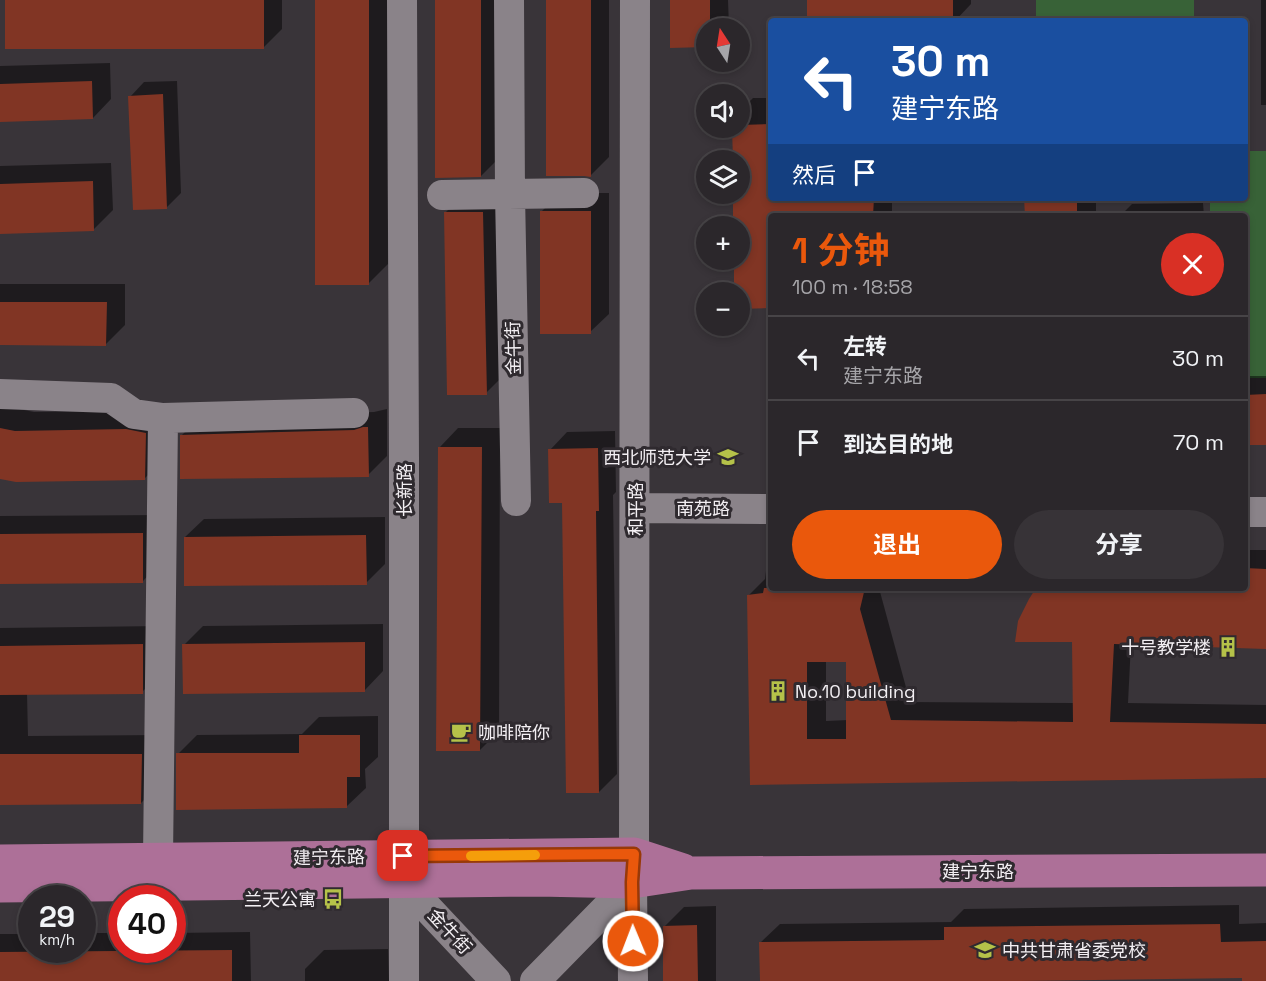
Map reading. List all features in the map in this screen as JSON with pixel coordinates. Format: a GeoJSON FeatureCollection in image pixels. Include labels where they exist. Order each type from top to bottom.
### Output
{"type":"FeatureCollection","features":[{"type":"Feature","properties":{"kind":"main road","name":"建宁东路"},"geometry":{"type":"LineString","coordinates":[[0,861],[158,859],[403,869],[538,880],[633,868],[691,873],[1266,870]]}},
{"type":"Feature","properties":{"kind":"main road","name":"建宁东路"},"geometry":{"type":"LineString","coordinates":[[0,886],[403,869]]}},
{"type":"Feature","properties":{"kind":"street","name":"长新路"},"geometry":{"type":"LineString","coordinates":[[402,0],[404,981]]}},
{"type":"Feature","properties":{"kind":"street","name":"金牛街"},"geometry":{"type":"LineString","coordinates":[[509,0],[516,501]]}},
{"type":"Feature","properties":{"kind":"street","name":"和平路"},"geometry":{"type":"LineString","coordinates":[[633,981],[635,0]]}},
{"type":"Feature","properties":{"kind":"street"},"geometry":{"type":"LineString","coordinates":[[442,195],[584,193]]}},
{"type":"Feature","properties":{"kind":"street"},"geometry":{"type":"LineString","coordinates":[[0,394],[111,398],[134,414],[163,418],[354,413]]}},
{"type":"Feature","properties":{"kind":"street"},"geometry":{"type":"LineString","coordinates":[[158,859],[163,418]]}},
{"type":"Feature","properties":{"kind":"street","name":"南苑路"},"geometry":{"type":"LineString","coordinates":[[635,508],[768,509]]}},
{"type":"Feature","properties":{"kind":"street"},"geometry":{"type":"LineString","coordinates":[[1248,512],[1266,512]]}},
{"type":"Feature","properties":{"kind":"street"},"geometry":{"type":"LineString","coordinates":[[535,981],[633,868]]}},
{"type":"Feature","properties":{"kind":"street","name":"金牛街"},"geometry":{"type":"LineString","coordinates":[[403,869],[496,981]]}},
{"type":"Feature","properties":{"kind":"green space"},"geometry":{"type":"Polygon","coordinates":[[[1036,0],[1194,0],[1194,18],[1036,18],[1036,0]]]}},
{"type":"Feature","properties":{"kind":"green space"},"geometry":{"type":"Polygon","coordinates":[[[1248,151],[1266,151],[1266,378],[1248,378],[1248,213],[1210,213],[1210,201],[1248,201],[1248,151]]]}},
{"type":"Feature","properties":{"kind":"building"},"geometry":{"type":"Polygon","coordinates":[[[5,0],[264,0],[264,49],[5,49],[5,0]]]}},
{"type":"Feature","properties":{"kind":"building"},"geometry":{"type":"Polygon","coordinates":[[[315,0],[369,0],[369,285],[315,285],[315,0]]]}},
{"type":"Feature","properties":{"kind":"building"},"geometry":{"type":"Polygon","coordinates":[[[435,0],[481,0],[481,177],[435,178],[435,0]]]}},
{"type":"Feature","properties":{"kind":"building"},"geometry":{"type":"Polygon","coordinates":[[[546,0],[591,0],[591,177],[546,176],[546,0]]]}},
{"type":"Feature","properties":{"kind":"building"},"geometry":{"type":"Polygon","coordinates":[[[670,0],[710,0],[710,18],[696,18],[696,47],[670,48],[670,0]]]}},
{"type":"Feature","properties":{"kind":"building"},"geometry":{"type":"Polygon","coordinates":[[[807,0],[953,0],[953,18],[807,18],[807,0]]]}},
{"type":"Feature","properties":{"kind":"building"},"geometry":{"type":"Polygon","coordinates":[[[92,81],[93,119],[0,122],[0,84],[92,81]]]}},
{"type":"Feature","properties":{"kind":"building"},"geometry":{"type":"Polygon","coordinates":[[[163,94],[167,209],[133,210],[128,96],[163,94]]]}},
{"type":"Feature","properties":{"kind":"building"},"geometry":{"type":"Polygon","coordinates":[[[768,124],[768,201],[874,201],[873,213],[768,213],[768,308],[750,309],[750,282],[734,282],[734,270],[750,270],[750,216],[733,216],[733,204],[750,204],[750,150],[733,150],[732,138],[750,138],[750,125],[768,124]]]}},
{"type":"Feature","properties":{"kind":"building"},"geometry":{"type":"Polygon","coordinates":[[[93,181],[94,231],[0,234],[0,184],[93,181]]]}},
{"type":"Feature","properties":{"kind":"building"},"geometry":{"type":"Polygon","coordinates":[[[1024,201],[1077,201],[1077,213],[1025,213],[1024,201]]]}},
{"type":"Feature","properties":{"kind":"building"},"geometry":{"type":"Polygon","coordinates":[[[540,211],[591,211],[591,334],[540,334],[540,211]]]}},
{"type":"Feature","properties":{"kind":"building"},"geometry":{"type":"Polygon","coordinates":[[[444,212],[483,212],[487,395],[447,395],[444,212]]]}},
{"type":"Feature","properties":{"kind":"building"},"geometry":{"type":"Polygon","coordinates":[[[0,302],[107,302],[106,346],[0,345],[0,302]]]}},
{"type":"Feature","properties":{"kind":"building"},"geometry":{"type":"Polygon","coordinates":[[[1266,394],[1266,445],[1248,445],[1248,395],[1266,394]]]}},
{"type":"Feature","properties":{"kind":"building"},"geometry":{"type":"Polygon","coordinates":[[[368,427],[369,477],[180,479],[180,435],[354,430],[368,427]]]}},
{"type":"Feature","properties":{"kind":"building"},"geometry":{"type":"Polygon","coordinates":[[[0,428],[15,431],[126,429],[146,433],[145,480],[16,482],[0,479],[0,428]]]}},
{"type":"Feature","properties":{"kind":"building"},"geometry":{"type":"Polygon","coordinates":[[[438,447],[482,447],[480,751],[436,751],[438,447]]]}},
{"type":"Feature","properties":{"kind":"building"},"geometry":{"type":"Polygon","coordinates":[[[598,448],[599,511],[596,511],[599,793],[566,793],[562,503],[549,503],[548,449],[598,448]]]}},
{"type":"Feature","properties":{"kind":"building"},"geometry":{"type":"Polygon","coordinates":[[[143,533],[143,583],[0,584],[0,534],[143,533]]]}},
{"type":"Feature","properties":{"kind":"building"},"geometry":{"type":"Polygon","coordinates":[[[366,535],[367,585],[184,586],[184,537],[366,535]]]}},
{"type":"Feature","properties":{"kind":"building","name":"No.10 building"},"geometry":{"type":"Polygon","coordinates":[[[1248,568],[1266,569],[1266,649],[1114,644],[1110,722],[1266,724],[1266,778],[750,785],[747,595],[763,593],[764,588],[768,588],[768,591],[864,591],[860,609],[891,720],[1073,722],[1072,642],[1015,642],[1018,621],[1034,591],[1248,591],[1248,568]],[[807,662],[807,739],[846,739],[846,662],[807,662]]]}},
{"type":"Feature","properties":{"kind":"building"},"geometry":{"type":"Polygon","coordinates":[[[365,642],[365,692],[183,694],[182,644],[365,642]]]}},
{"type":"Feature","properties":{"kind":"building"},"geometry":{"type":"Polygon","coordinates":[[[143,644],[143,694],[0,695],[0,646],[143,644]]]}},
{"type":"Feature","properties":{"kind":"building"},"geometry":{"type":"Polygon","coordinates":[[[299,735],[360,735],[360,777],[347,777],[347,808],[176,810],[176,753],[299,753],[299,735]]]}},
{"type":"Feature","properties":{"kind":"building"},"geometry":{"type":"Polygon","coordinates":[[[0,754],[142,754],[141,804],[0,805],[0,754]]]}},
{"type":"Feature","properties":{"kind":"building","name":"中共甘肃省委党校"},"geometry":{"type":"Polygon","coordinates":[[[1220,924],[1221,942],[1266,941],[1266,981],[1242,981],[1242,978],[760,981],[759,942],[944,940],[944,927],[1220,924]]]}},
{"type":"Feature","properties":{"kind":"building"},"geometry":{"type":"Polygon","coordinates":[[[697,925],[698,981],[663,981],[663,926],[697,925]]]}},
{"type":"Feature","properties":{"kind":"building"},"geometry":{"type":"Polygon","coordinates":[[[186,950],[232,950],[232,981],[0,981],[0,952],[18,952],[18,963],[96,963],[96,951],[108,951],[108,963],[186,963],[186,950]]]}},
{"type":"Feature","properties":{"kind":"slow traffic"},"geometry":{"type":"LineString","coordinates":[[471,856],[535,855]]}},
{"type":"Feature","properties":{"kind":"place","name":"西北师范大学"},"geometry":{"type":"Point","coordinates":[728,457]}},
{"type":"Feature","properties":{"kind":"place","name":"十号教学楼"},"geometry":{"type":"Point","coordinates":[1228,647]}},
{"type":"Feature","properties":{"kind":"place","name":"No.10 building"},"geometry":{"type":"Point","coordinates":[778,691]}},
{"type":"Feature","properties":{"kind":"place","name":"咖啡陪你"},"geometry":{"type":"Point","coordinates":[461,732]}},
{"type":"Feature","properties":{"kind":"place","name":"兰天公寓"},"geometry":{"type":"Point","coordinates":[333,899]}},
{"type":"Feature","properties":{"kind":"place","name":"中共甘肃省委党校"},"geometry":{"type":"Point","coordinates":[985,950]}},
{"type":"Feature","properties":{"kind":"route"},"geometry":{"type":"LineString","coordinates":[[403,856],[634,854],[633,941]]}}]}
